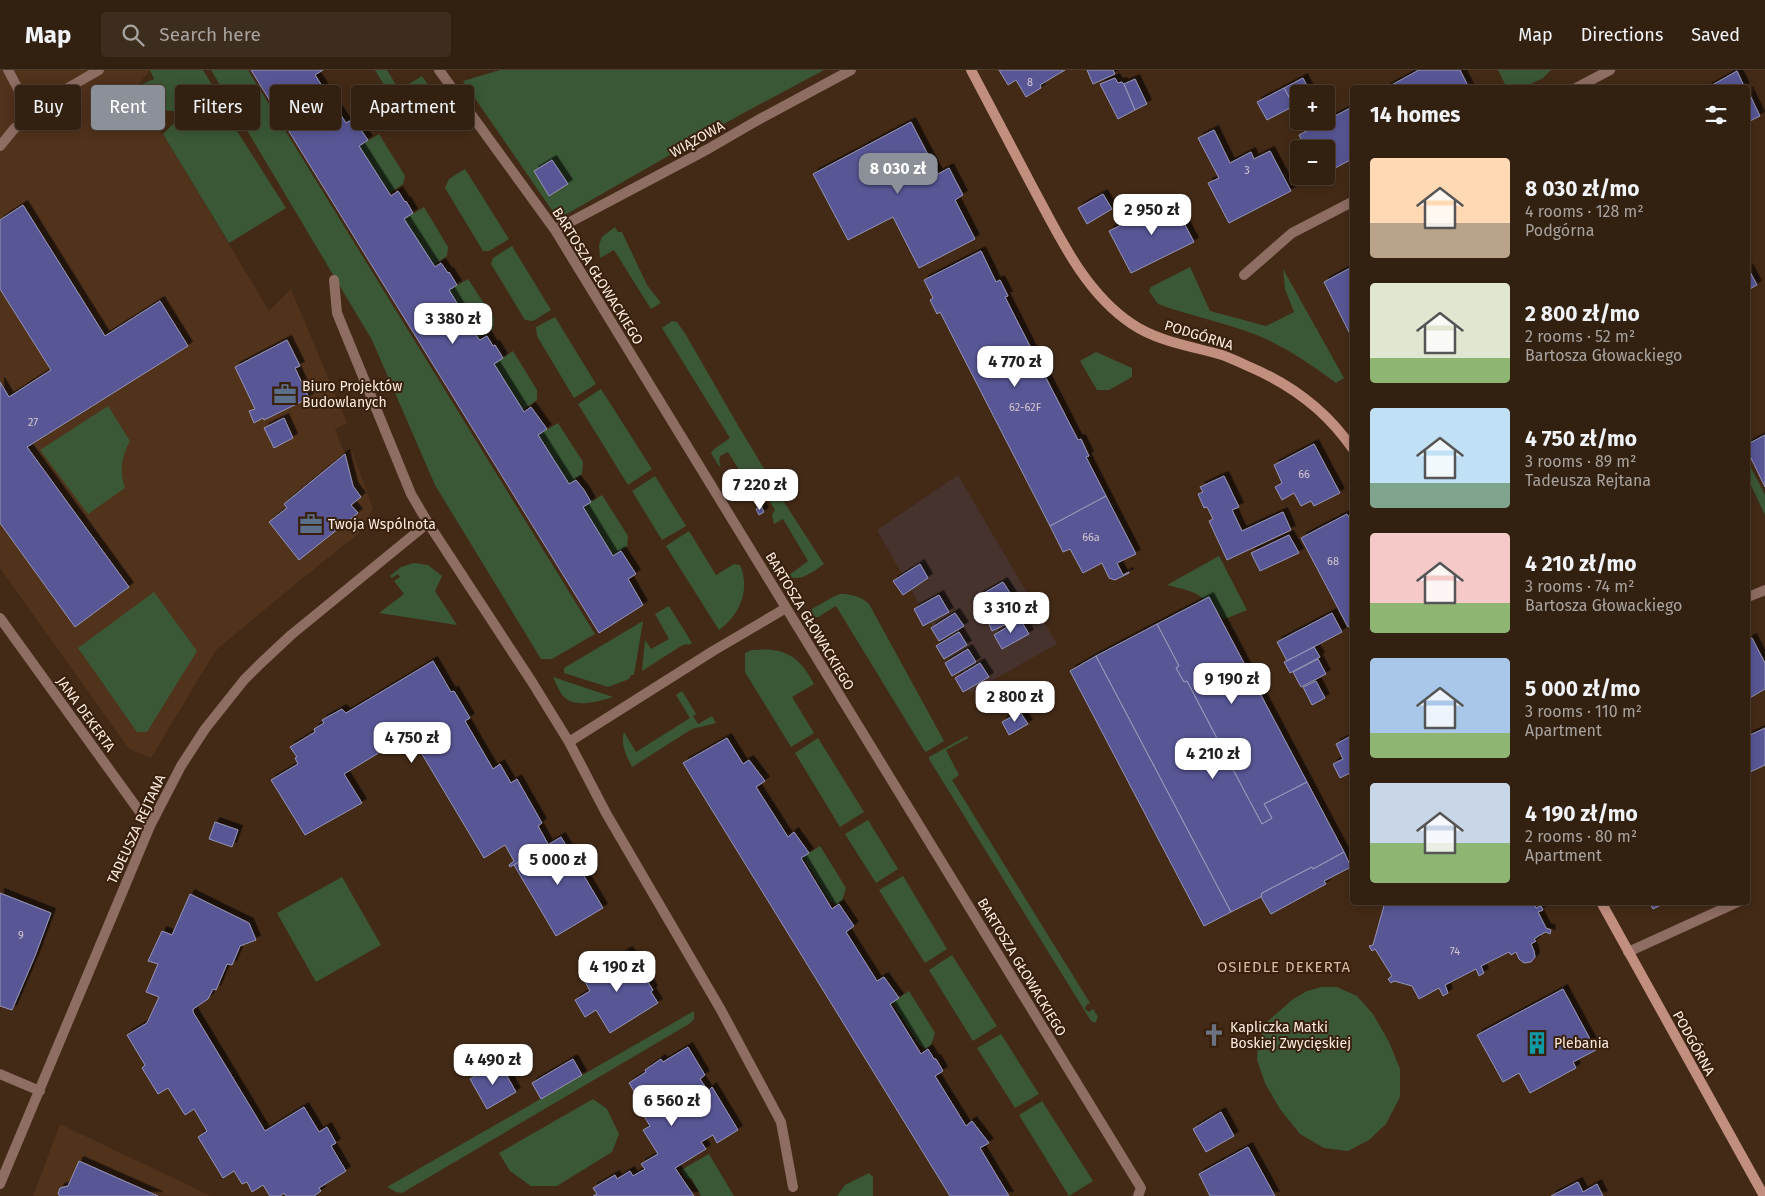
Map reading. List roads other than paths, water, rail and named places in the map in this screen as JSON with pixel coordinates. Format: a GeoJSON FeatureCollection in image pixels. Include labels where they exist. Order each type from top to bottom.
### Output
{"type":"FeatureCollection","features":[{"type":"Feature","properties":{"kind":"street"},"geometry":{"type":"LineString","coordinates":[[8,70],[16,85]]}},
{"type":"Feature","properties":{"kind":"street"},"geometry":{"type":"LineString","coordinates":[[74,85],[99,70]]}},
{"type":"Feature","properties":{"kind":"street","name":"BARTOSZA GŁOWACKIEGO"},"geometry":{"type":"LineString","coordinates":[[439,70],[555,230],[1141,1188],[1138,1196]]}},
{"type":"Feature","properties":{"kind":"street","name":"WIĄZOWA"},"geometry":{"type":"LineString","coordinates":[[555,230],[852,70]]}},
{"type":"Feature","properties":{"kind":"street","name":"PODGÓRNA"},"geometry":{"type":"LineString","coordinates":[[971,70],[1057,233],[1084,276],[1100,296],[1133,325],[1158,338],[1224,356],[1284,383],[1317,407],[1344,435],[1350,445]]}},
{"type":"Feature","properties":{"kind":"street"},"geometry":{"type":"LineString","coordinates":[[1582,85],[1610,70]]}},
{"type":"Feature","properties":{"kind":"street"},"geometry":{"type":"LineString","coordinates":[[0,146],[15,128]]}},
{"type":"Feature","properties":{"kind":"street"},"geometry":{"type":"LineString","coordinates":[[1244,275],[1292,233],[1350,203]]}},
{"type":"Feature","properties":{"kind":"street"},"geometry":{"type":"LineString","coordinates":[[334,280],[337,313],[412,494],[428,523],[569,742],[606,813],[721,1010],[781,1122],[793,1187]]}},
{"type":"Feature","properties":{"kind":"street","name":"TADEUSZA REJTANA"},"geometry":{"type":"LineString","coordinates":[[0,1184],[150,826],[186,759],[205,729],[244,680],[291,636],[428,523]]}},
{"type":"Feature","properties":{"kind":"street"},"geometry":{"type":"LineString","coordinates":[[1750,596],[1765,590]]}},
{"type":"Feature","properties":{"kind":"street"},"geometry":{"type":"LineString","coordinates":[[569,742],[713,651],[786,608]]}},
{"type":"Feature","properties":{"kind":"street","name":"JANA DEKERTA"},"geometry":{"type":"LineString","coordinates":[[0,618],[150,826]]}},
{"type":"Feature","properties":{"kind":"street","name":"PODGÓRNA"},"geometry":{"type":"LineString","coordinates":[[1603,905],[1764,1196]]}},
{"type":"Feature","properties":{"kind":"street"},"geometry":{"type":"LineString","coordinates":[[1628,952],[1731,905]]}},
{"type":"Feature","properties":{"kind":"street"},"geometry":{"type":"LineString","coordinates":[[0,1074],[40,1091]]}},
{"type":"Feature","properties":{"kind":"place","name":"Biuro Projektów Budowlanych"},"geometry":{"type":"Point","coordinates":[285,394]}},
{"type":"Feature","properties":{"kind":"place","name":"Twoja Wspólnota"},"geometry":{"type":"Point","coordinates":[311,524]}},
{"type":"Feature","properties":{"kind":"place","name":"Kapliczka Matki Boskiej Zwycięskiej"},"geometry":{"type":"Point","coordinates":[1214,1035]}},
{"type":"Feature","properties":{"kind":"place","name":"Plebania"},"geometry":{"type":"Point","coordinates":[1537,1043]}},
{"type":"Feature","properties":{"kind":"district","name":"OSIEDLE DEKERTA"},"geometry":{"type":"Point","coordinates":[1284,967]}}]}
